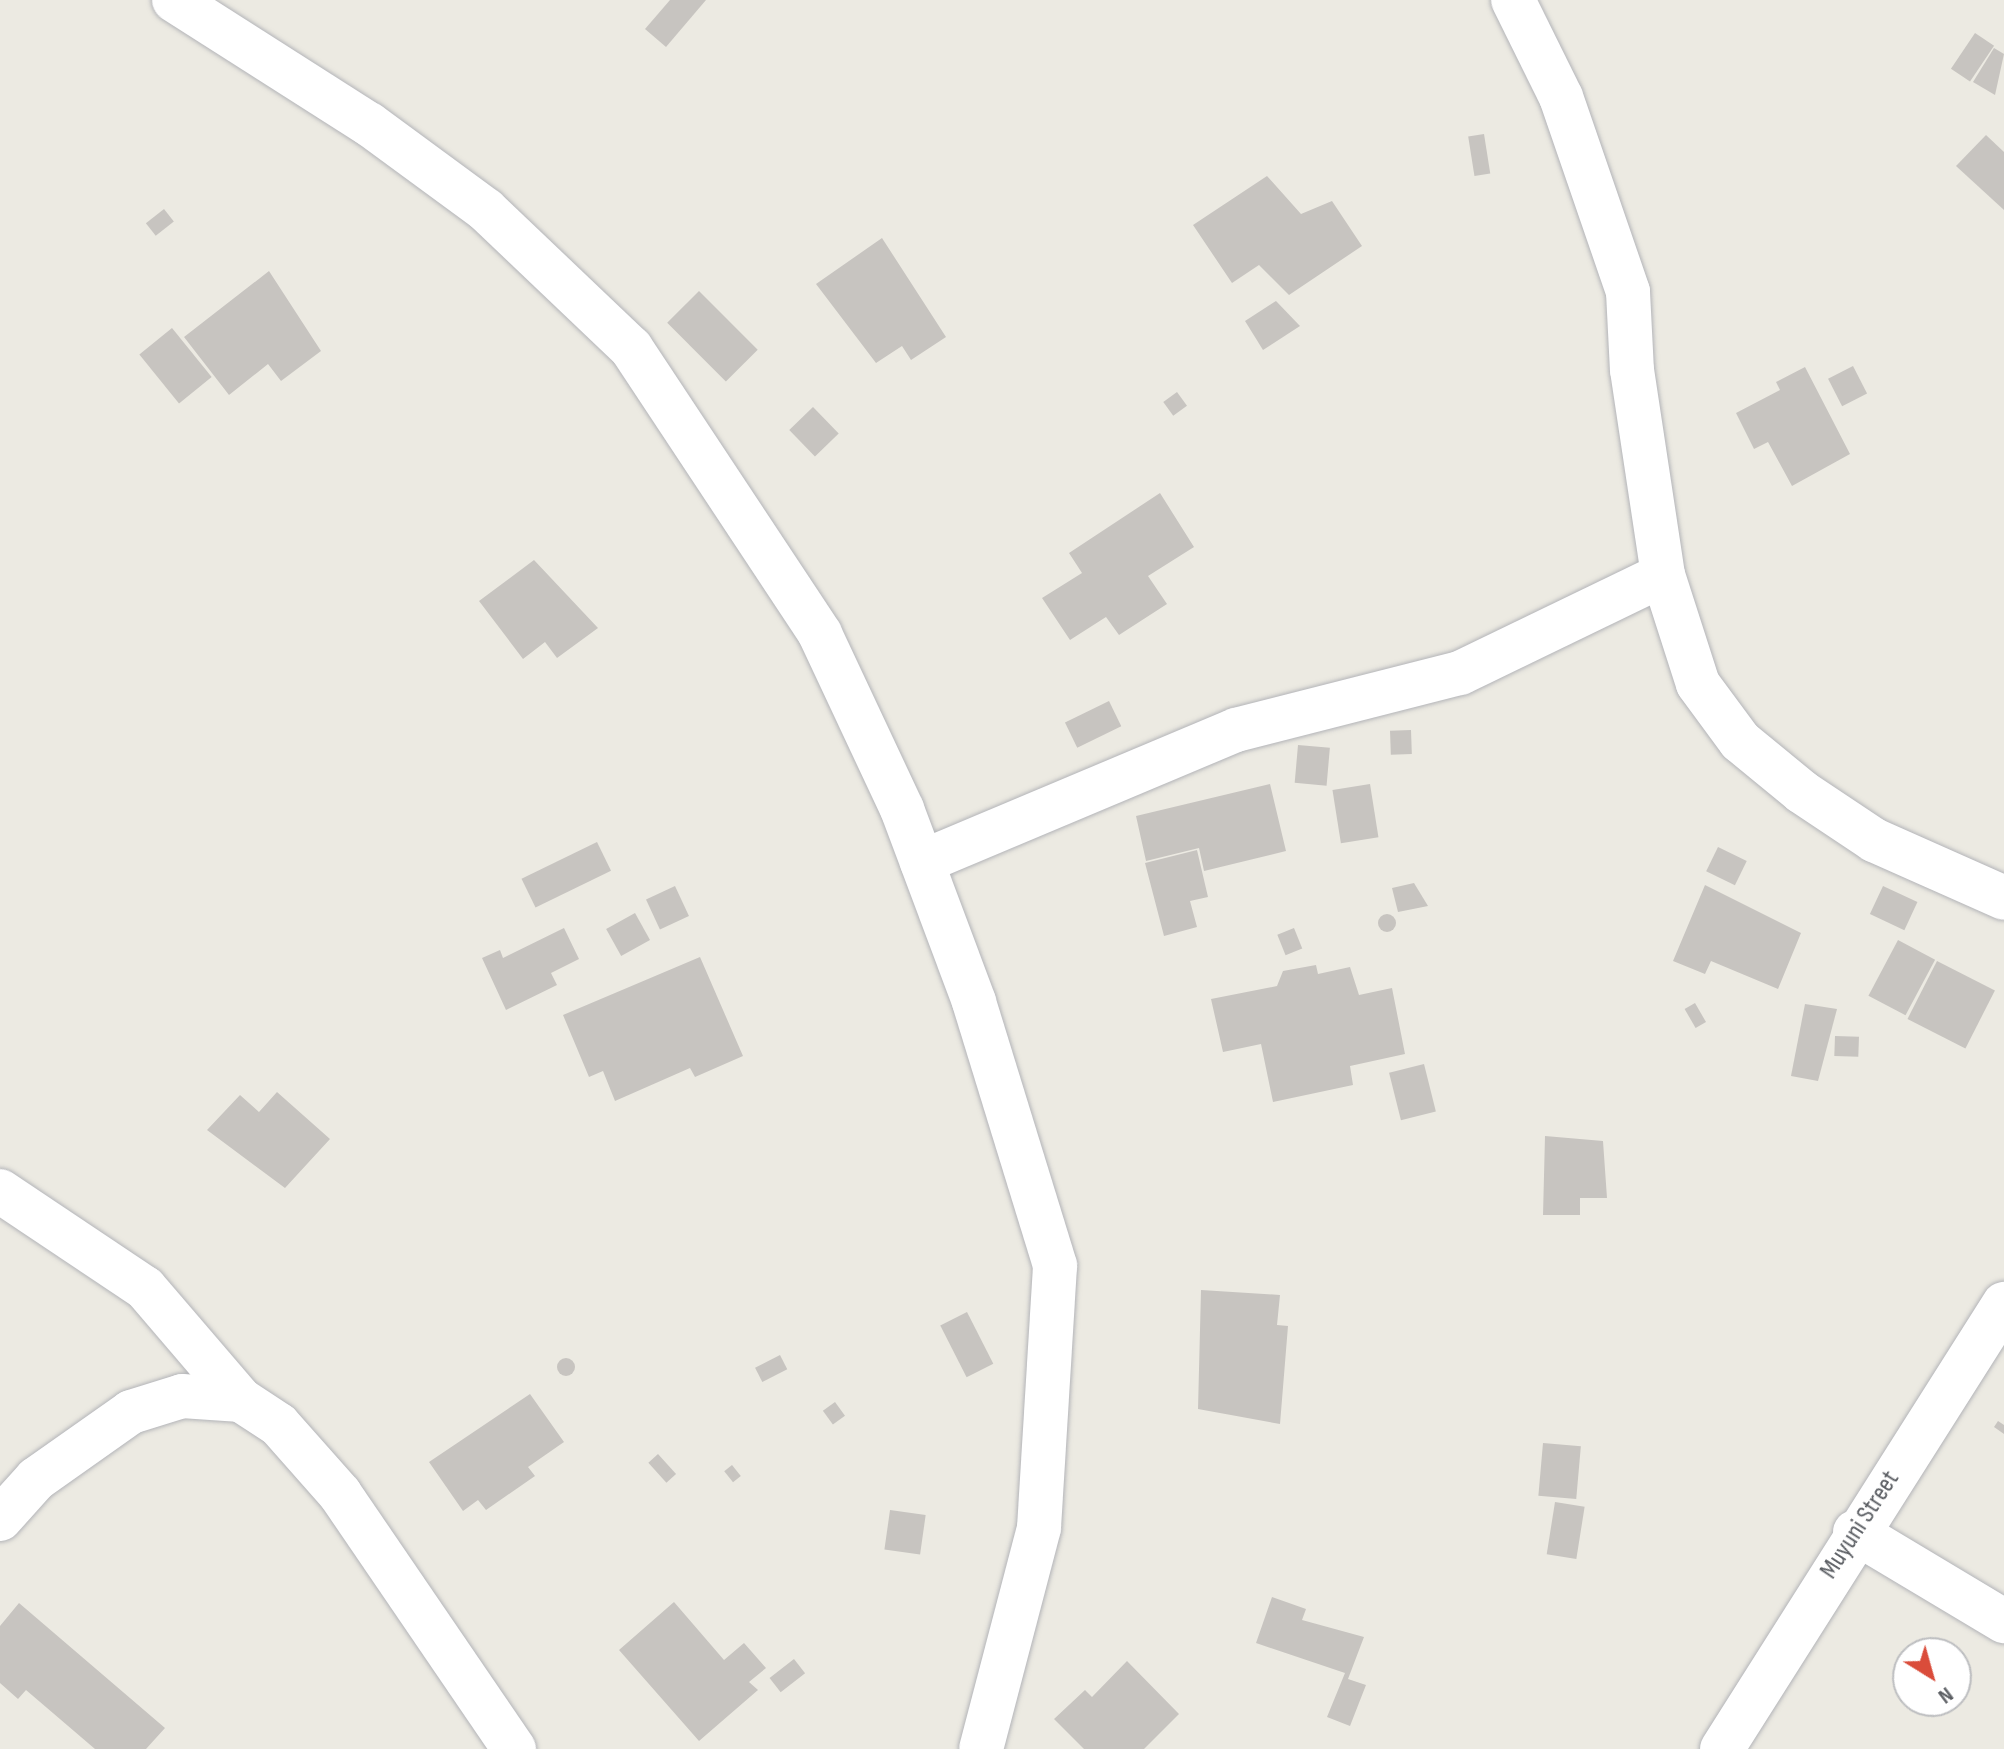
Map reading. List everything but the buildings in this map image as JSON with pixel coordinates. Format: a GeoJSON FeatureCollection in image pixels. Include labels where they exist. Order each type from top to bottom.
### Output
{"type":"FeatureCollection","features":[{"type":"Feature","properties":{"kind":"street"},"geometry":{"type":"LineString","coordinates":[[174,0],[369,124],[486,210],[631,348],[820,634],[922,862],[974,1002],[1055,1266],[1039,1528],[981,1749]]}},
{"type":"Feature","properties":{"kind":"street"},"geometry":{"type":"LineString","coordinates":[[1513,0],[1561,97],[1628,292],[1632,370],[1663,575],[1698,684],[1740,741],[1874,840],[2004,898]]}},
{"type":"Feature","properties":{"kind":"street"},"geometry":{"type":"LineString","coordinates":[[922,862],[1236,730],[1460,673],[1663,575]]}},
{"type":"Feature","properties":{"kind":"street"},"geometry":{"type":"LineString","coordinates":[[0,1191],[145,1288],[241,1400],[279,1425],[340,1494],[514,1749]]}},
{"type":"Feature","properties":{"kind":"street","name":"Muyuni Street"},"geometry":{"type":"LineString","coordinates":[[1722,1749],[1855,1532],[2004,1304]]}},
{"type":"Feature","properties":{"kind":"street"},"geometry":{"type":"LineString","coordinates":[[0,1519],[36,1479],[131,1412],[182,1396],[241,1400]]}},
{"type":"Feature","properties":{"kind":"street"},"geometry":{"type":"LineString","coordinates":[[1855,1532],[2004,1621]]}}]}
